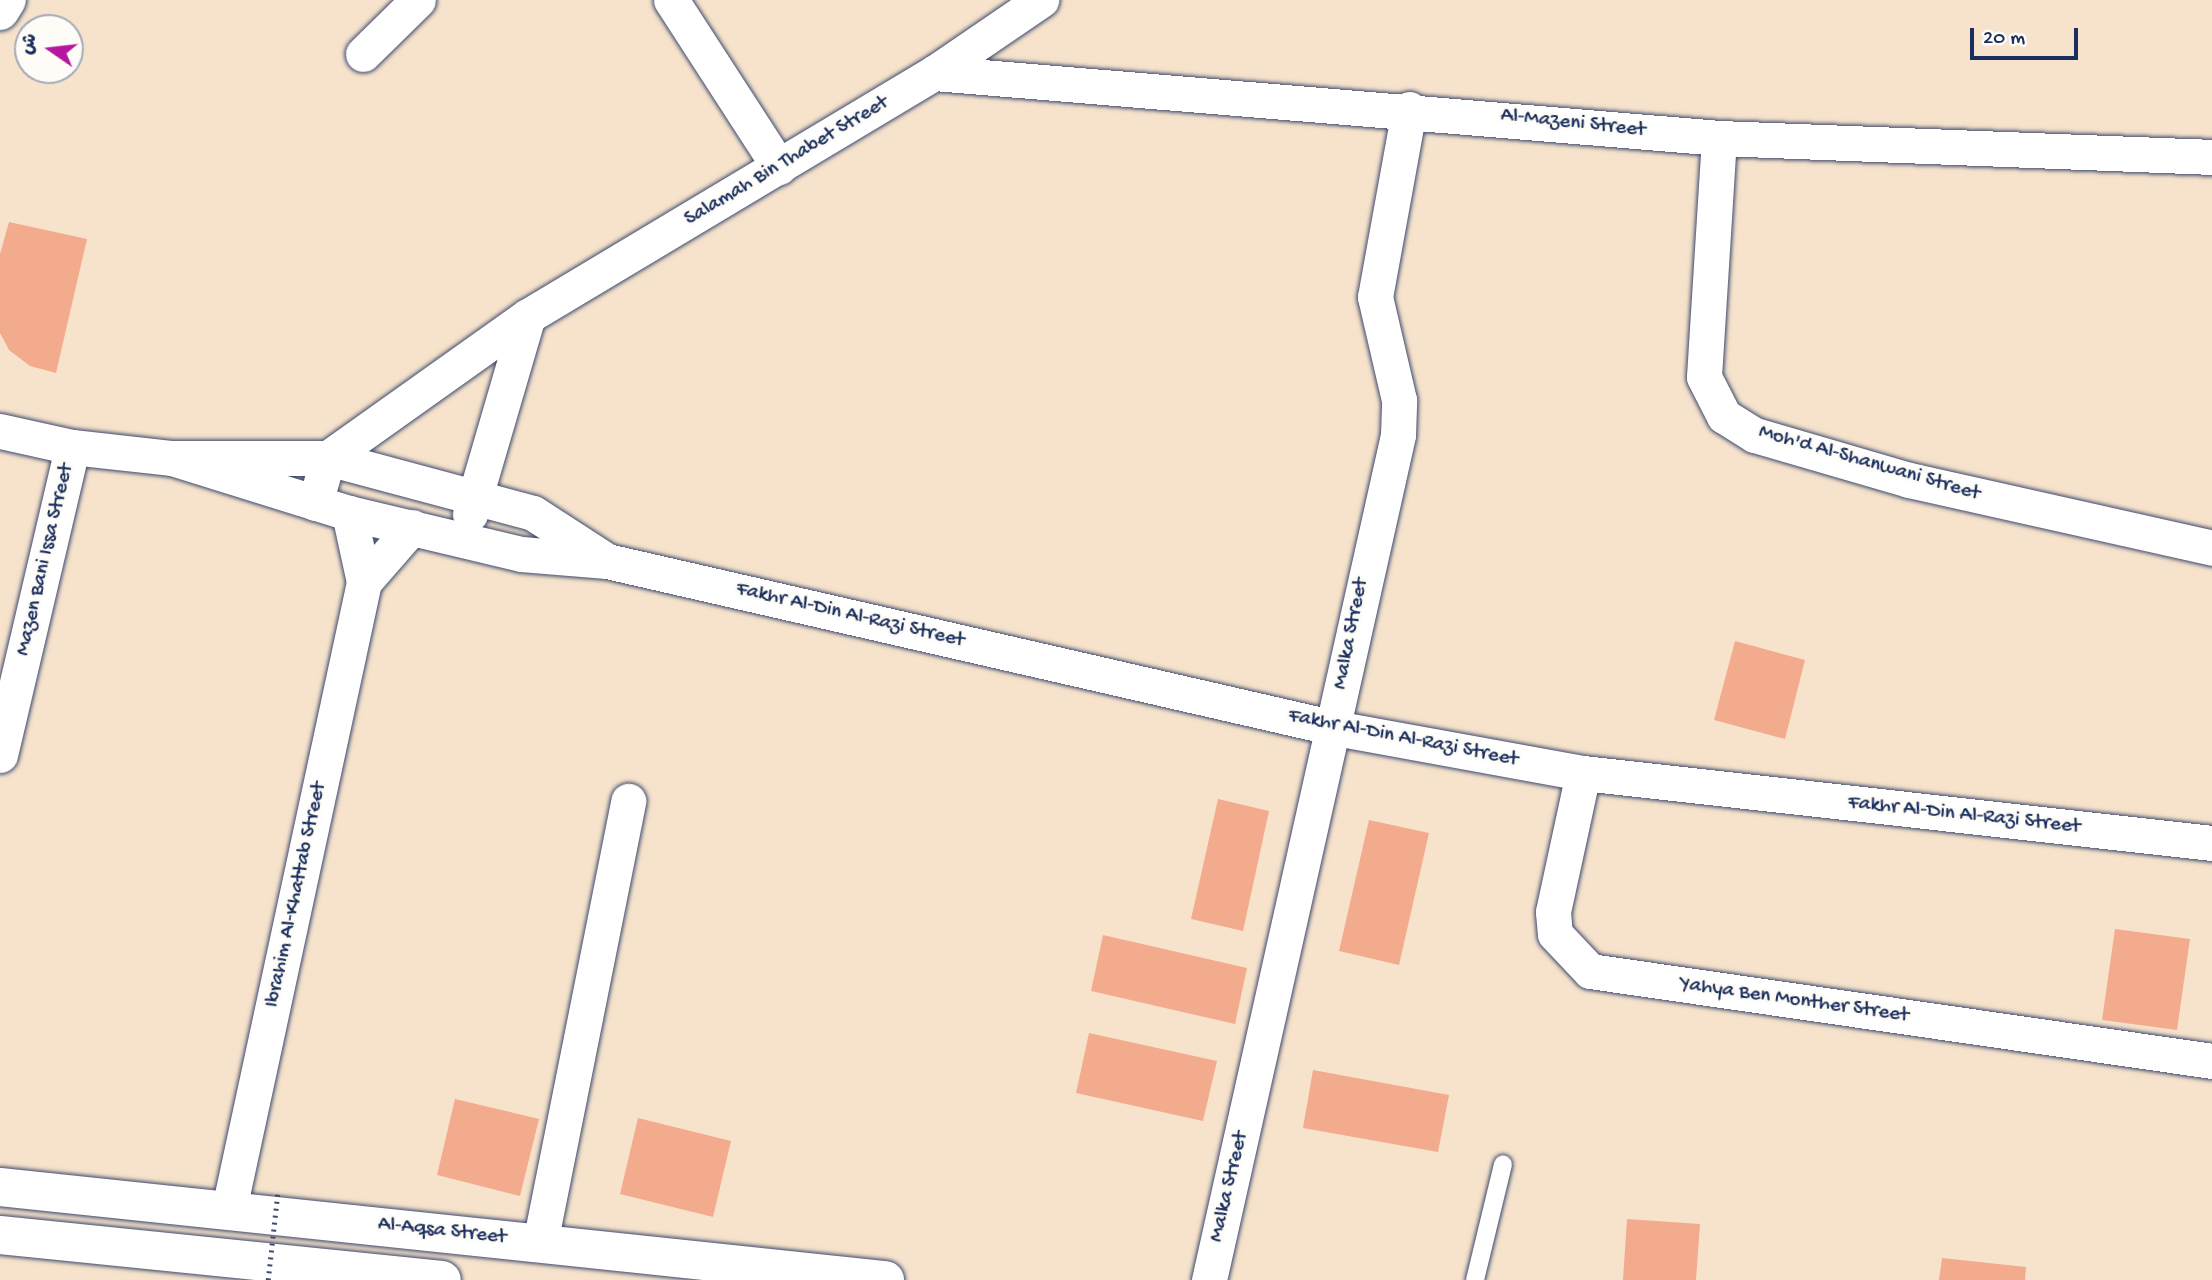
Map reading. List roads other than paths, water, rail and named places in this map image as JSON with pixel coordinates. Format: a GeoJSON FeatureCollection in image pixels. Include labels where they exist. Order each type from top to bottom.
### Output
{"type":"FeatureCollection","features":[{"type":"Feature","properties":{"kind":"main road"},"geometry":{"type":"LineString","coordinates":[[0,11],[7,0]]}},
{"type":"Feature","properties":{"kind":"main road","name":"Al-Aqsa Street"},"geometry":{"type":"LineString","coordinates":[[0,1187],[885,1280]]}},
{"type":"Feature","properties":{"kind":"main road"},"geometry":{"type":"LineString","coordinates":[[0,1235],[209,1267],[442,1280]]}},
{"type":"Feature","properties":{"kind":"street"},"geometry":{"type":"LineString","coordinates":[[363,54],[418,0]]}},
{"type":"Feature","properties":{"kind":"street"},"geometry":{"type":"LineString","coordinates":[[671,0],[779,167]]}},
{"type":"Feature","properties":{"kind":"street","name":"Salamah Bin Thabet Street"},"geometry":{"type":"LineString","coordinates":[[328,458],[528,316],[934,73],[1041,0]]}},
{"type":"Feature","properties":{"kind":"street","name":"Al-Mazeni Street"},"geometry":{"type":"LineString","coordinates":[[934,73],[1409,109],[1719,138],[2212,157]]}},
{"type":"Feature","properties":{"kind":"street","name":"Malka Street"},"geometry":{"type":"LineString","coordinates":[[1209,1280],[1335,728],[1352,624],[1398,435],[1399,400],[1375,297],[1409,109]]}},
{"type":"Feature","properties":{"kind":"street","name":"Moh'd Al-Shanwani Street"},"geometry":{"type":"LineString","coordinates":[[1719,138],[1704,377],[1724,416],[1755,435],[1909,480],[2212,548]]}},
{"type":"Feature","properties":{"kind":"street"},"geometry":{"type":"LineString","coordinates":[[461,538],[477,494],[528,316]]}},
{"type":"Feature","properties":{"kind":"street","name":"Fakhr Al-Din Al-Razi Street"},"geometry":{"type":"LineString","coordinates":[[0,431],[72,447],[172,457],[328,458],[477,494],[533,513],[607,561]]}},
{"type":"Feature","properties":{"kind":"street","name":"Mazen Bani Issa Street"},"geometry":{"type":"LineString","coordinates":[[0,755],[72,447]]}},
{"type":"Feature","properties":{"kind":"street","name":"Fakhr Al-Din Al-Razi Street"},"geometry":{"type":"LineString","coordinates":[[172,457],[349,513],[521,554],[607,561],[1335,728],[1583,773],[2212,843]]}},
{"type":"Feature","properties":{"kind":"street"},"geometry":{"type":"LineString","coordinates":[[314,503],[328,458]]}},
{"type":"Feature","properties":{"kind":"street","name":"Ibrahim Al-Khattab Street"},"geometry":{"type":"LineString","coordinates":[[229,1209],[364,582],[349,513]]}},
{"type":"Feature","properties":{"kind":"street","name":"Ibrahim Al-Khattab Street"},"geometry":{"type":"LineString","coordinates":[[364,582],[412,527]]}},
{"type":"Feature","properties":{"kind":"street","name":"Yahya Ben Monther Street"},"geometry":{"type":"LineString","coordinates":[[1583,773],[1553,912],[1555,934],[1590,971],[2212,1061]]}},
{"type":"Feature","properties":{"kind":"street"},"geometry":{"type":"LineString","coordinates":[[540,1243],[628,800]]}},
{"type":"Feature","properties":{"kind":"lane"},"geometry":{"type":"LineString","coordinates":[[1475,1280],[1503,1164]]}}]}
